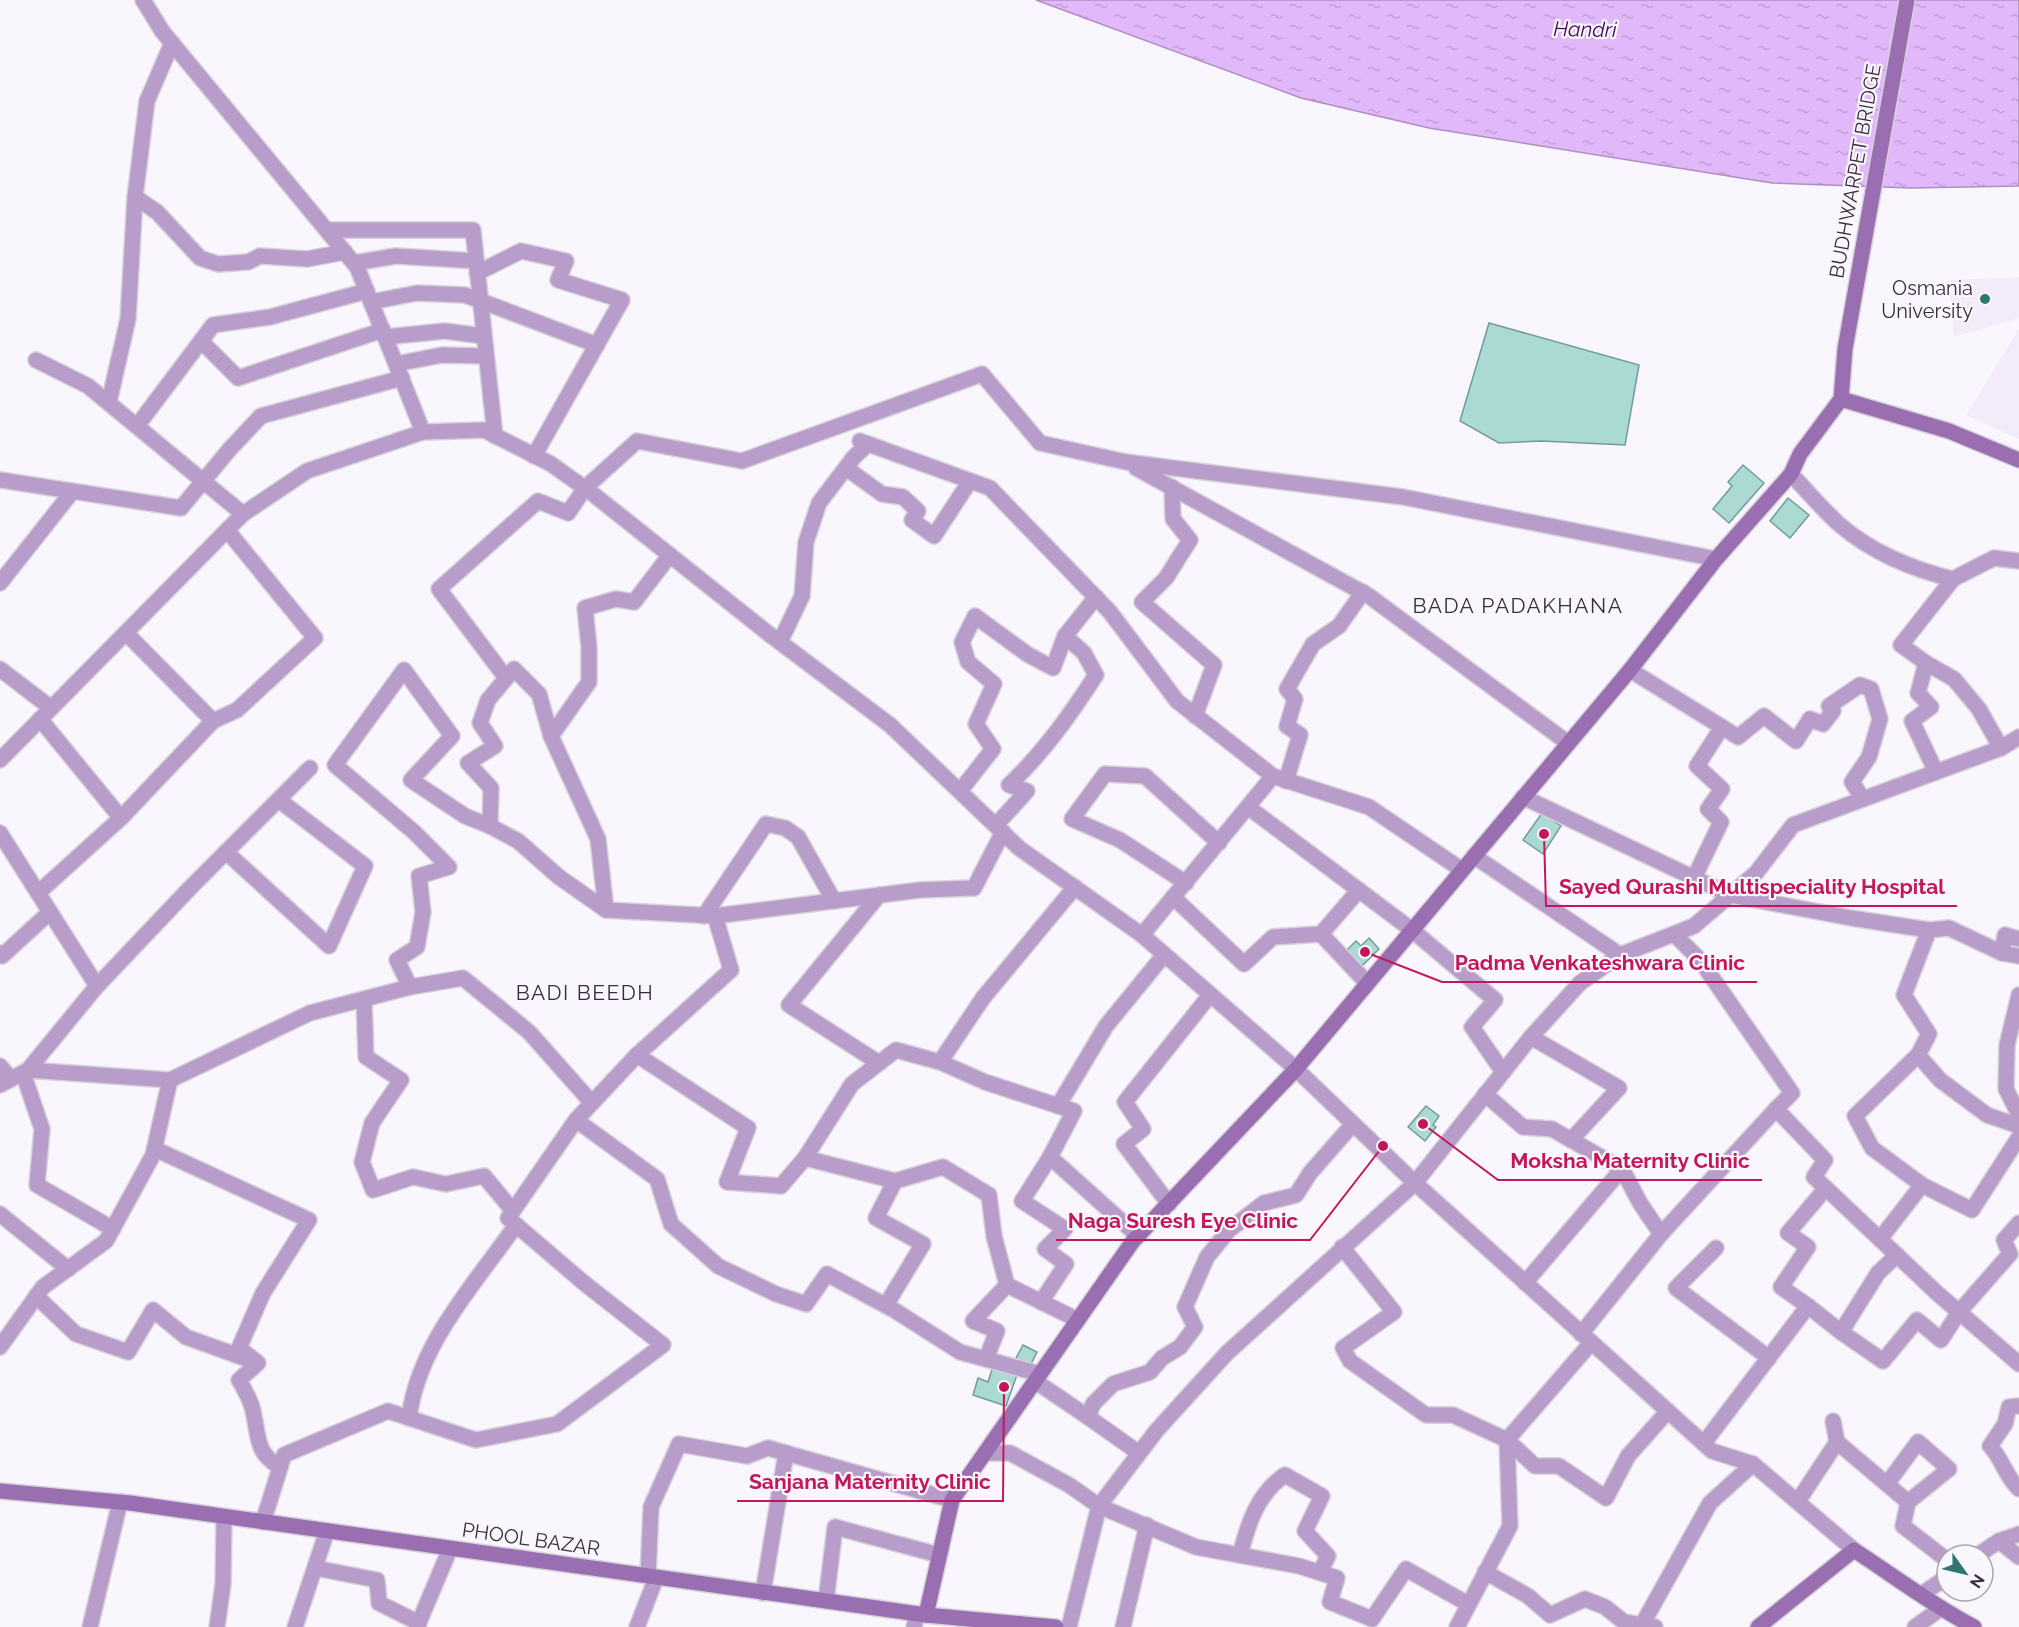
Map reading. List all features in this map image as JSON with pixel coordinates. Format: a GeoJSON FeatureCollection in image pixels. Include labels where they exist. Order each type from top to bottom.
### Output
{"type":"FeatureCollection","features":[{"type":"Feature","properties":{"kind":"street"},"geometry":{"type":"LineString","coordinates":[[143,0],[172,43],[349,257],[369,296],[423,432]]}},
{"type":"Feature","properties":{"kind":"street","name":"BUDHWARPET BRIDGE"},"geometry":{"type":"LineString","coordinates":[[1841,399],[1845,349],[1907,0]]}},
{"type":"Feature","properties":{"kind":"street"},"geometry":{"type":"LineString","coordinates":[[109,402],[128,319],[135,197],[147,101],[172,43]]}},
{"type":"Feature","properties":{"kind":"street"},"geometry":{"type":"LineString","coordinates":[[135,197],[157,212],[200,258],[218,264],[248,262],[260,256],[307,259],[396,256],[477,267],[521,251],[567,261],[558,280],[622,300],[534,456]]}},
{"type":"Feature","properties":{"kind":"street"},"geometry":{"type":"LineString","coordinates":[[327,230],[473,230],[495,436]]}},
{"type":"Feature","properties":{"kind":"street"},"geometry":{"type":"LineString","coordinates":[[137,426],[213,325],[270,317],[369,296],[417,293],[465,295],[597,345]]}},
{"type":"Feature","properties":{"kind":"street"},"geometry":{"type":"LineString","coordinates":[[201,341],[238,378],[384,334],[445,332],[483,336]]}},
{"type":"Feature","properties":{"kind":"street"},"geometry":{"type":"LineString","coordinates":[[0,480],[181,508],[229,450],[261,417],[442,355],[485,356]]}},
{"type":"Feature","properties":{"kind":"street"},"geometry":{"type":"LineString","coordinates":[[36,360],[88,386],[243,514]]}},
{"type":"Feature","properties":{"kind":"street"},"geometry":{"type":"LineString","coordinates":[[506,678],[439,589],[538,501],[568,513],[585,488],[637,441],[742,461],[982,374],[1040,443],[1126,462],[1403,497],[1716,559]]}},
{"type":"Feature","properties":{"kind":"street"},"geometry":{"type":"LineString","coordinates":[[918,1619],[939,1555],[952,1500],[1138,1236],[1296,1069],[1630,669],[1716,559],[1791,474],[1800,454],[1841,399],[1948,431],[2019,460]]}},
{"type":"Feature","properties":{"kind":"street"},"geometry":{"type":"LineString","coordinates":[[0,760],[243,514],[307,471],[423,432],[484,430],[534,456],[585,488],[780,642],[890,725],[1019,848],[1142,935],[1296,1069],[1414,1183],[1712,1451],[1754,1464],[1854,1550],[1922,1594],[1940,1609],[1974,1627]]}},
{"type":"Feature","properties":{"kind":"street"},"geometry":{"type":"LineString","coordinates":[[780,642],[802,596],[806,542],[819,503],[864,443],[990,488],[1110,612],[1176,701],[1279,779],[1369,807],[1462,870]]}},
{"type":"Feature","properties":{"kind":"street"},"geometry":{"type":"LineString","coordinates":[[1126,462],[1363,592],[1568,743]]}},
{"type":"Feature","properties":{"kind":"street"},"geometry":{"type":"LineString","coordinates":[[846,468],[882,494],[903,497],[918,511],[912,520],[934,536],[970,481]]}},
{"type":"Feature","properties":{"kind":"street"},"geometry":{"type":"LineString","coordinates":[[1791,474],[1841,526],[1871,546],[1919,571],[1953,579]]}},
{"type":"Feature","properties":{"kind":"street"},"geometry":{"type":"LineString","coordinates":[[1172,487],[1173,519],[1190,540],[1166,578],[1142,602],[1214,664],[1195,716]]}},
{"type":"Feature","properties":{"kind":"street"},"geometry":{"type":"LineString","coordinates":[[0,583],[72,492]]}},
{"type":"Feature","properties":{"kind":"street"},"geometry":{"type":"LineString","coordinates":[[38,893],[121,818],[213,721],[237,710],[315,638],[227,530]]}},
{"type":"Feature","properties":{"kind":"street"},"geometry":{"type":"LineString","coordinates":[[551,736],[589,682],[589,647],[585,608],[616,599],[634,602],[670,555]]}},
{"type":"Feature","properties":{"kind":"street"},"geometry":{"type":"LineString","coordinates":[[2001,748],[1979,709],[1954,679],[1901,645],[1953,579],[1994,558],[2019,561]]}},
{"type":"Feature","properties":{"kind":"street"},"geometry":{"type":"LineString","coordinates":[[1142,935],[1248,807],[1279,779],[1300,735],[1287,726],[1295,699],[1287,689],[1313,644],[1339,626],[1363,592]]}},
{"type":"Feature","properties":{"kind":"street"},"geometry":{"type":"LineString","coordinates":[[960,791],[993,749],[976,724],[994,684],[968,662],[963,642],[975,616],[1027,654],[1053,668],[1065,636],[1096,597]]}},
{"type":"Feature","properties":{"kind":"street"},"geometry":{"type":"LineString","coordinates":[[126,633],[213,721]]}},
{"type":"Feature","properties":{"kind":"street"},"geometry":{"type":"LineString","coordinates":[[410,987],[397,960],[417,947],[423,912],[419,876],[449,867],[414,832],[335,765],[404,670],[452,736],[411,780],[465,816],[518,841],[559,877],[606,910],[709,916],[879,895],[974,888],[1000,829],[1027,791],[1009,785],[1035,760],[1063,725],[1096,675],[1084,653],[1065,636]]}},
{"type":"Feature","properties":{"kind":"street"},"geometry":{"type":"LineString","coordinates":[[1926,663],[1918,693],[1931,707],[1912,721],[1936,772]]}},
{"type":"Feature","properties":{"kind":"street"},"geometry":{"type":"LineString","coordinates":[[0,669],[45,713],[121,818]]}},
{"type":"Feature","properties":{"kind":"street"},"geometry":{"type":"LineString","coordinates":[[490,826],[491,788],[468,763],[495,746],[480,723],[488,700],[514,669],[539,694],[551,736],[598,840],[606,910]]}},
{"type":"Feature","properties":{"kind":"street"},"geometry":{"type":"LineString","coordinates":[[1630,669],[1738,736],[1764,716],[1796,741],[1810,719],[1823,724],[1833,711],[1829,706],[1860,686],[1871,689],[1880,719],[1869,758],[1852,782],[1863,799]]}},
{"type":"Feature","properties":{"kind":"street"},"geometry":{"type":"LineString","coordinates":[[1694,878],[1721,822],[1708,809],[1722,789],[1697,766],[1722,727]]}},
{"type":"Feature","properties":{"kind":"street"},"geometry":{"type":"LineString","coordinates":[[1069,1627],[1098,1506],[1139,1454],[1227,1353],[1414,1183],[1531,1037],[1580,983],[1620,955],[1694,926],[1756,873],[1793,825],[2001,748],[2019,737]]}},
{"type":"Feature","properties":{"kind":"street"},"geometry":{"type":"LineString","coordinates":[[16,1077],[97,986],[310,768]]}},
{"type":"Feature","properties":{"kind":"street"},"geometry":{"type":"LineString","coordinates":[[1186,883],[1120,840],[1072,819],[1105,774],[1145,776],[1219,843]]}},
{"type":"Feature","properties":{"kind":"street"},"geometry":{"type":"LineString","coordinates":[[1523,797],[1730,895],[1929,930],[1949,928],[2002,953],[2019,956]]}},
{"type":"Feature","properties":{"kind":"street"},"geometry":{"type":"LineString","coordinates":[[226,852],[329,946],[364,866],[279,800]]}},
{"type":"Feature","properties":{"kind":"street"},"geometry":{"type":"LineString","coordinates":[[1248,807],[1412,930],[1495,999],[1472,1028],[1503,1072]]}},
{"type":"Feature","properties":{"kind":"street"},"geometry":{"type":"LineString","coordinates":[[709,916],[766,824],[785,828],[798,837],[834,901]]}},
{"type":"Feature","properties":{"kind":"street"},"geometry":{"type":"LineString","coordinates":[[0,833],[6,857],[38,893],[97,986]]}},
{"type":"Feature","properties":{"kind":"street"},"geometry":{"type":"LineString","coordinates":[[1474,856],[1620,955]]}},
{"type":"Feature","properties":{"kind":"street"},"geometry":{"type":"LineString","coordinates":[[940,1062],[983,998],[1075,887]]}},
{"type":"Feature","properties":{"kind":"street"},"geometry":{"type":"LineString","coordinates":[[1173,897],[1244,964],[1273,937],[1321,934],[1359,890]]}},
{"type":"Feature","properties":{"kind":"street"},"geometry":{"type":"LineString","coordinates":[[879,895],[789,1005],[879,1063]]}},
{"type":"Feature","properties":{"kind":"street"},"geometry":{"type":"LineString","coordinates":[[0,953],[2,956],[50,912]]}},
{"type":"Feature","properties":{"kind":"street"},"geometry":{"type":"LineString","coordinates":[[409,1418],[411,1395],[427,1354],[576,1120],[637,1055],[731,970],[709,916]]}},
{"type":"Feature","properties":{"kind":"street"},"geometry":{"type":"LineString","coordinates":[[1929,930],[1904,995],[1929,1034],[1918,1055],[1855,1116],[1872,1148],[1922,1185],[1972,1210],[2019,1137]]}},
{"type":"Feature","properties":{"kind":"street"},"geometry":{"type":"LineString","coordinates":[[1321,934],[1367,983]]}},
{"type":"Feature","properties":{"kind":"street"},"geometry":{"type":"LineString","coordinates":[[1457,1627],[1510,1526],[1507,1440],[1586,1339],[1661,1234],[1792,1093],[1700,960],[1674,934]]}},
{"type":"Feature","properties":{"kind":"street"},"geometry":{"type":"LineString","coordinates":[[2002,953],[2005,935],[2019,939]]}},
{"type":"Feature","properties":{"kind":"street"},"geometry":{"type":"LineString","coordinates":[[1058,1106],[1106,1026],[1164,955]]}},
{"type":"Feature","properties":{"kind":"street"},"geometry":{"type":"LineString","coordinates":[[16,1077],[170,1080],[310,1013],[410,987],[463,978],[529,1032],[592,1103]]}},
{"type":"Feature","properties":{"kind":"street"},"geometry":{"type":"LineString","coordinates":[[1169,1204],[1124,1144],[1143,1129],[1125,1102],[1210,994]]}},
{"type":"Feature","properties":{"kind":"street"},"geometry":{"type":"LineString","coordinates":[[2019,995],[2007,1045],[2006,1089],[2019,1115]]}},
{"type":"Feature","properties":{"kind":"street"},"geometry":{"type":"LineString","coordinates":[[262,1522],[284,1455],[388,1411],[476,1440],[557,1424],[663,1345],[584,1283],[515,1218],[484,1176],[446,1184],[413,1177],[373,1190],[362,1162],[372,1123],[401,1080],[366,1057],[364,999]]}},
{"type":"Feature","properties":{"kind":"street"},"geometry":{"type":"LineString","coordinates":[[1531,1037],[1619,1088],[1571,1140]]}},
{"type":"Feature","properties":{"kind":"street"},"geometry":{"type":"LineString","coordinates":[[637,1055],[748,1128],[727,1182],[781,1186],[805,1158],[852,1084],[896,1050],[940,1062],[985,1083],[1074,1111],[1050,1157],[1022,1201],[1065,1228],[1045,1250],[1066,1263],[1041,1302]]}},
{"type":"Feature","properties":{"kind":"street"},"geometry":{"type":"LineString","coordinates":[[1918,1055],[1940,1080],[1987,1115],[2019,1126]]}},
{"type":"Feature","properties":{"kind":"street"},"geometry":{"type":"LineString","coordinates":[[0,1066],[16,1077],[42,1129],[37,1185],[112,1229]]}},
{"type":"Feature","properties":{"kind":"street"},"geometry":{"type":"LineString","coordinates":[[3,1337],[43,1287],[106,1241],[155,1149],[170,1080]]}},
{"type":"Feature","properties":{"kind":"street"},"geometry":{"type":"LineString","coordinates":[[1485,1095],[1523,1127],[1552,1128],[1622,1169],[1640,1203],[1661,1234]]}},
{"type":"Feature","properties":{"kind":"street"},"geometry":{"type":"LineString","coordinates":[[1776,1109],[1825,1160],[1814,1177],[1959,1312],[2019,1364]]}},
{"type":"Feature","properties":{"kind":"street"},"geometry":{"type":"LineString","coordinates":[[576,1120],[657,1179],[671,1224],[718,1266],[776,1294],[806,1304],[826,1274],[885,1305],[960,1352],[1038,1377],[1139,1454]]}},
{"type":"Feature","properties":{"kind":"street"},"geometry":{"type":"LineString","coordinates":[[1088,1417],[1093,1404],[1113,1384],[1150,1372],[1162,1358],[1180,1347],[1195,1327],[1185,1307],[1207,1257],[1229,1230],[1264,1203],[1296,1195],[1310,1173],[1353,1124]]}},
{"type":"Feature","properties":{"kind":"street"},"geometry":{"type":"LineString","coordinates":[[155,1149],[309,1220],[263,1293],[246,1328],[239,1348],[258,1363]]}},
{"type":"Feature","properties":{"kind":"street"},"geometry":{"type":"LineString","coordinates":[[1050,1157],[1138,1236]]}},
{"type":"Feature","properties":{"kind":"street"},"geometry":{"type":"LineString","coordinates":[[805,1158],[895,1181],[943,1167],[989,1194],[994,1236],[1007,1285],[1078,1320]]}},
{"type":"Feature","properties":{"kind":"street"},"geometry":{"type":"LineString","coordinates":[[1525,1283],[1622,1169]]}},
{"type":"Feature","properties":{"kind":"street"},"geometry":{"type":"LineString","coordinates":[[885,1305],[922,1244],[876,1218],[895,1181]]}},
{"type":"Feature","properties":{"kind":"street"},"geometry":{"type":"LineString","coordinates":[[1880,1239],[1922,1185]]}},
{"type":"Feature","properties":{"kind":"street"},"geometry":{"type":"LineString","coordinates":[[1826,1188],[1788,1233],[1808,1247],[1781,1287],[1883,1361],[1917,1320],[1941,1340],[1959,1312],[2010,1254],[2004,1240],[2019,1223]]}},
{"type":"Feature","properties":{"kind":"street"},"geometry":{"type":"LineString","coordinates":[[0,1214],[68,1269]]}},
{"type":"Feature","properties":{"kind":"street"},"geometry":{"type":"LineString","coordinates":[[1342,1247],[1394,1312],[1343,1348],[1350,1361],[1426,1415],[1454,1415],[1507,1440],[1534,1466],[1559,1466],[1606,1498],[1628,1456],[1668,1411]]}},
{"type":"Feature","properties":{"kind":"street"},"geometry":{"type":"LineString","coordinates":[[1716,1248],[1676,1288],[1769,1358]]}},
{"type":"Feature","properties":{"kind":"street"},"geometry":{"type":"LineString","coordinates":[[1842,1332],[1878,1273],[1897,1255]]}},
{"type":"Feature","properties":{"kind":"street"},"geometry":{"type":"LineString","coordinates":[[986,1359],[997,1331],[973,1321],[1007,1285]]}},
{"type":"Feature","properties":{"kind":"street"},"geometry":{"type":"LineString","coordinates":[[36,1296],[76,1334],[128,1352],[153,1310],[186,1337],[258,1363]]}},
{"type":"Feature","properties":{"kind":"street"},"geometry":{"type":"LineString","coordinates":[[1704,1443],[1808,1306]]}},
{"type":"Feature","properties":{"kind":"street"},"geometry":{"type":"LineString","coordinates":[[258,1363],[239,1380],[253,1409],[255,1432],[266,1459],[280,1467]]}},
{"type":"Feature","properties":{"kind":"street"},"geometry":{"type":"LineString","coordinates":[[2019,1406],[2009,1407],[2005,1424],[1990,1446],[2002,1459],[2008,1479],[2019,1489]]}},
{"type":"Feature","properties":{"kind":"street"},"geometry":{"type":"LineString","coordinates":[[1833,1421],[1837,1442],[1908,1502]]}},
{"type":"Feature","properties":{"kind":"street"},"geometry":{"type":"LineString","coordinates":[[1798,1501],[1837,1442]]}},
{"type":"Feature","properties":{"kind":"street"},"geometry":{"type":"LineString","coordinates":[[1887,1484],[1918,1442],[1950,1470],[1908,1502],[1903,1526],[1935,1551]]}},
{"type":"Feature","properties":{"kind":"street"},"geometry":{"type":"LineString","coordinates":[[637,1627],[652,1577],[651,1507],[679,1444],[747,1456],[768,1448],[952,1500]]}},
{"type":"Feature","properties":{"kind":"street"},"geometry":{"type":"LineString","coordinates":[[763,1593],[786,1453]]}},
{"type":"Feature","properties":{"kind":"street"},"geometry":{"type":"LineString","coordinates":[[984,1453],[1010,1453],[1069,1485],[1098,1506],[1196,1547],[1320,1572],[1337,1578],[1330,1602],[1372,1619],[1406,1569],[1468,1604]]}},
{"type":"Feature","properties":{"kind":"street"},"geometry":{"type":"LineString","coordinates":[[1485,1572],[1528,1596],[1550,1616],[1585,1599],[1605,1607],[1624,1622],[1648,1626],[1710,1503],[1754,1464]]}},
{"type":"Feature","properties":{"kind":"street"},"geometry":{"type":"LineString","coordinates":[[1240,1556],[1249,1520],[1270,1485],[1285,1475],[1322,1496],[1305,1531],[1328,1556],[1320,1572]]}},
{"type":"Feature","properties":{"kind":"street","name":"PHOOL BAZAR"},"geometry":{"type":"LineString","coordinates":[[0,1491],[120,1502],[224,1516],[826,1601],[918,1619],[1056,1627]]}},
{"type":"Feature","properties":{"kind":"street"},"geometry":{"type":"LineString","coordinates":[[90,1627],[120,1502]]}},
{"type":"Feature","properties":{"kind":"street"},"geometry":{"type":"LineString","coordinates":[[217,1627],[223,1584],[224,1516]]}},
{"type":"Feature","properties":{"kind":"street"},"geometry":{"type":"LineString","coordinates":[[1123,1627],[1147,1525]]}},
{"type":"Feature","properties":{"kind":"street"},"geometry":{"type":"LineString","coordinates":[[826,1601],[835,1527],[939,1555]]}},
{"type":"Feature","properties":{"kind":"street"},"geometry":{"type":"LineString","coordinates":[[295,1627],[327,1531]]}},
{"type":"Feature","properties":{"kind":"street"},"geometry":{"type":"LineString","coordinates":[[1995,1544],[2019,1534]]}},
{"type":"Feature","properties":{"kind":"street"},"geometry":{"type":"LineString","coordinates":[[1999,1541],[2019,1557]]}},
{"type":"Feature","properties":{"kind":"street"},"geometry":{"type":"LineString","coordinates":[[315,1568],[377,1580],[379,1603],[418,1625],[450,1548]]}},
{"type":"Feature","properties":{"kind":"street"},"geometry":{"type":"LineString","coordinates":[[1758,1627],[1854,1550]]}},
{"type":"Feature","properties":{"kind":"street"},"geometry":{"type":"LineString","coordinates":[[1922,1594],[1935,1585]]}},
{"type":"Feature","properties":{"kind":"street"},"geometry":{"type":"LineString","coordinates":[[1915,1627],[1940,1609]]}},
{"type":"Feature","properties":{"kind":"shaded area","name":"Osmania University"},"geometry":{"type":"Polygon","coordinates":[[[2019,277],[2019,318],[1954,337],[1948,280],[2019,277]]]}},
{"type":"Feature","properties":{"kind":"shaded area","name":"Osmania University"},"geometry":{"type":"Polygon","coordinates":[[[2019,329],[2019,439],[1966,415],[2019,329]]]}},
{"type":"Feature","properties":{"kind":"water","name":"Handri"},"geometry":{"type":"Polygon","coordinates":[[[1036,0],[2019,0],[2019,186],[1911,188],[1772,183],[1429,128],[1301,98],[1036,0]]]}},
{"type":"Feature","properties":{"kind":"building"},"geometry":{"type":"Polygon","coordinates":[[[1489,323],[1639,365],[1625,445],[1541,441],[1499,443],[1460,421],[1489,323]]]}},
{"type":"Feature","properties":{"kind":"building"},"geometry":{"type":"Polygon","coordinates":[[[1743,465],[1764,483],[1729,523],[1713,509],[1732,486],[1728,482],[1743,465]]]}},
{"type":"Feature","properties":{"kind":"building"},"geometry":{"type":"Polygon","coordinates":[[[1788,498],[1809,515],[1790,538],[1770,521],[1788,498]]]}},
{"type":"Feature","properties":{"kind":"building"},"geometry":{"type":"Polygon","coordinates":[[[1542,813],[1561,826],[1543,854],[1523,840],[1542,813]]]}},
{"type":"Feature","properties":{"kind":"building"},"geometry":{"type":"Polygon","coordinates":[[[1369,938],[1379,949],[1359,969],[1343,954],[1356,941],[1361,946],[1369,938]]]}},
{"type":"Feature","properties":{"kind":"building"},"geometry":{"type":"Polygon","coordinates":[[[1426,1106],[1439,1116],[1433,1125],[1436,1127],[1425,1141],[1408,1127],[1426,1106]]]}},
{"type":"Feature","properties":{"kind":"building"},"geometry":{"type":"Polygon","coordinates":[[[1023,1345],[1037,1352],[1029,1368],[1015,1360],[1023,1345]]]}},
{"type":"Feature","properties":{"kind":"building"},"geometry":{"type":"Polygon","coordinates":[[[994,1363],[1018,1372],[1006,1406],[973,1395],[978,1378],[988,1382],[994,1363]]]}},
{"type":"Feature","properties":{"kind":"place","name":"Osmania University"},"geometry":{"type":"Point","coordinates":[1985,299]}},
{"type":"Feature","properties":{"kind":"place","name":"Sayed Qurashi Multispeciality Hospital"},"geometry":{"type":"Point","coordinates":[1544,834]}},
{"type":"Feature","properties":{"kind":"place","name":"Padma Venkateshwara Clinic"},"geometry":{"type":"Point","coordinates":[1365,952]}},
{"type":"Feature","properties":{"kind":"place","name":"Moksha Maternity Clinic"},"geometry":{"type":"Point","coordinates":[1423,1124]}},
{"type":"Feature","properties":{"kind":"place","name":"Naga Suresh Eye Clinic"},"geometry":{"type":"Point","coordinates":[1383,1146]}},
{"type":"Feature","properties":{"kind":"place","name":"Sanjana Maternity Clinic"},"geometry":{"type":"Point","coordinates":[1004,1387]}},
{"type":"Feature","properties":{"kind":"district","name":"BADA PADAKHANA"},"geometry":{"type":"Point","coordinates":[1518,605]}},
{"type":"Feature","properties":{"kind":"district","name":"BADI BEEDH"},"geometry":{"type":"Point","coordinates":[585,992]}}]}
